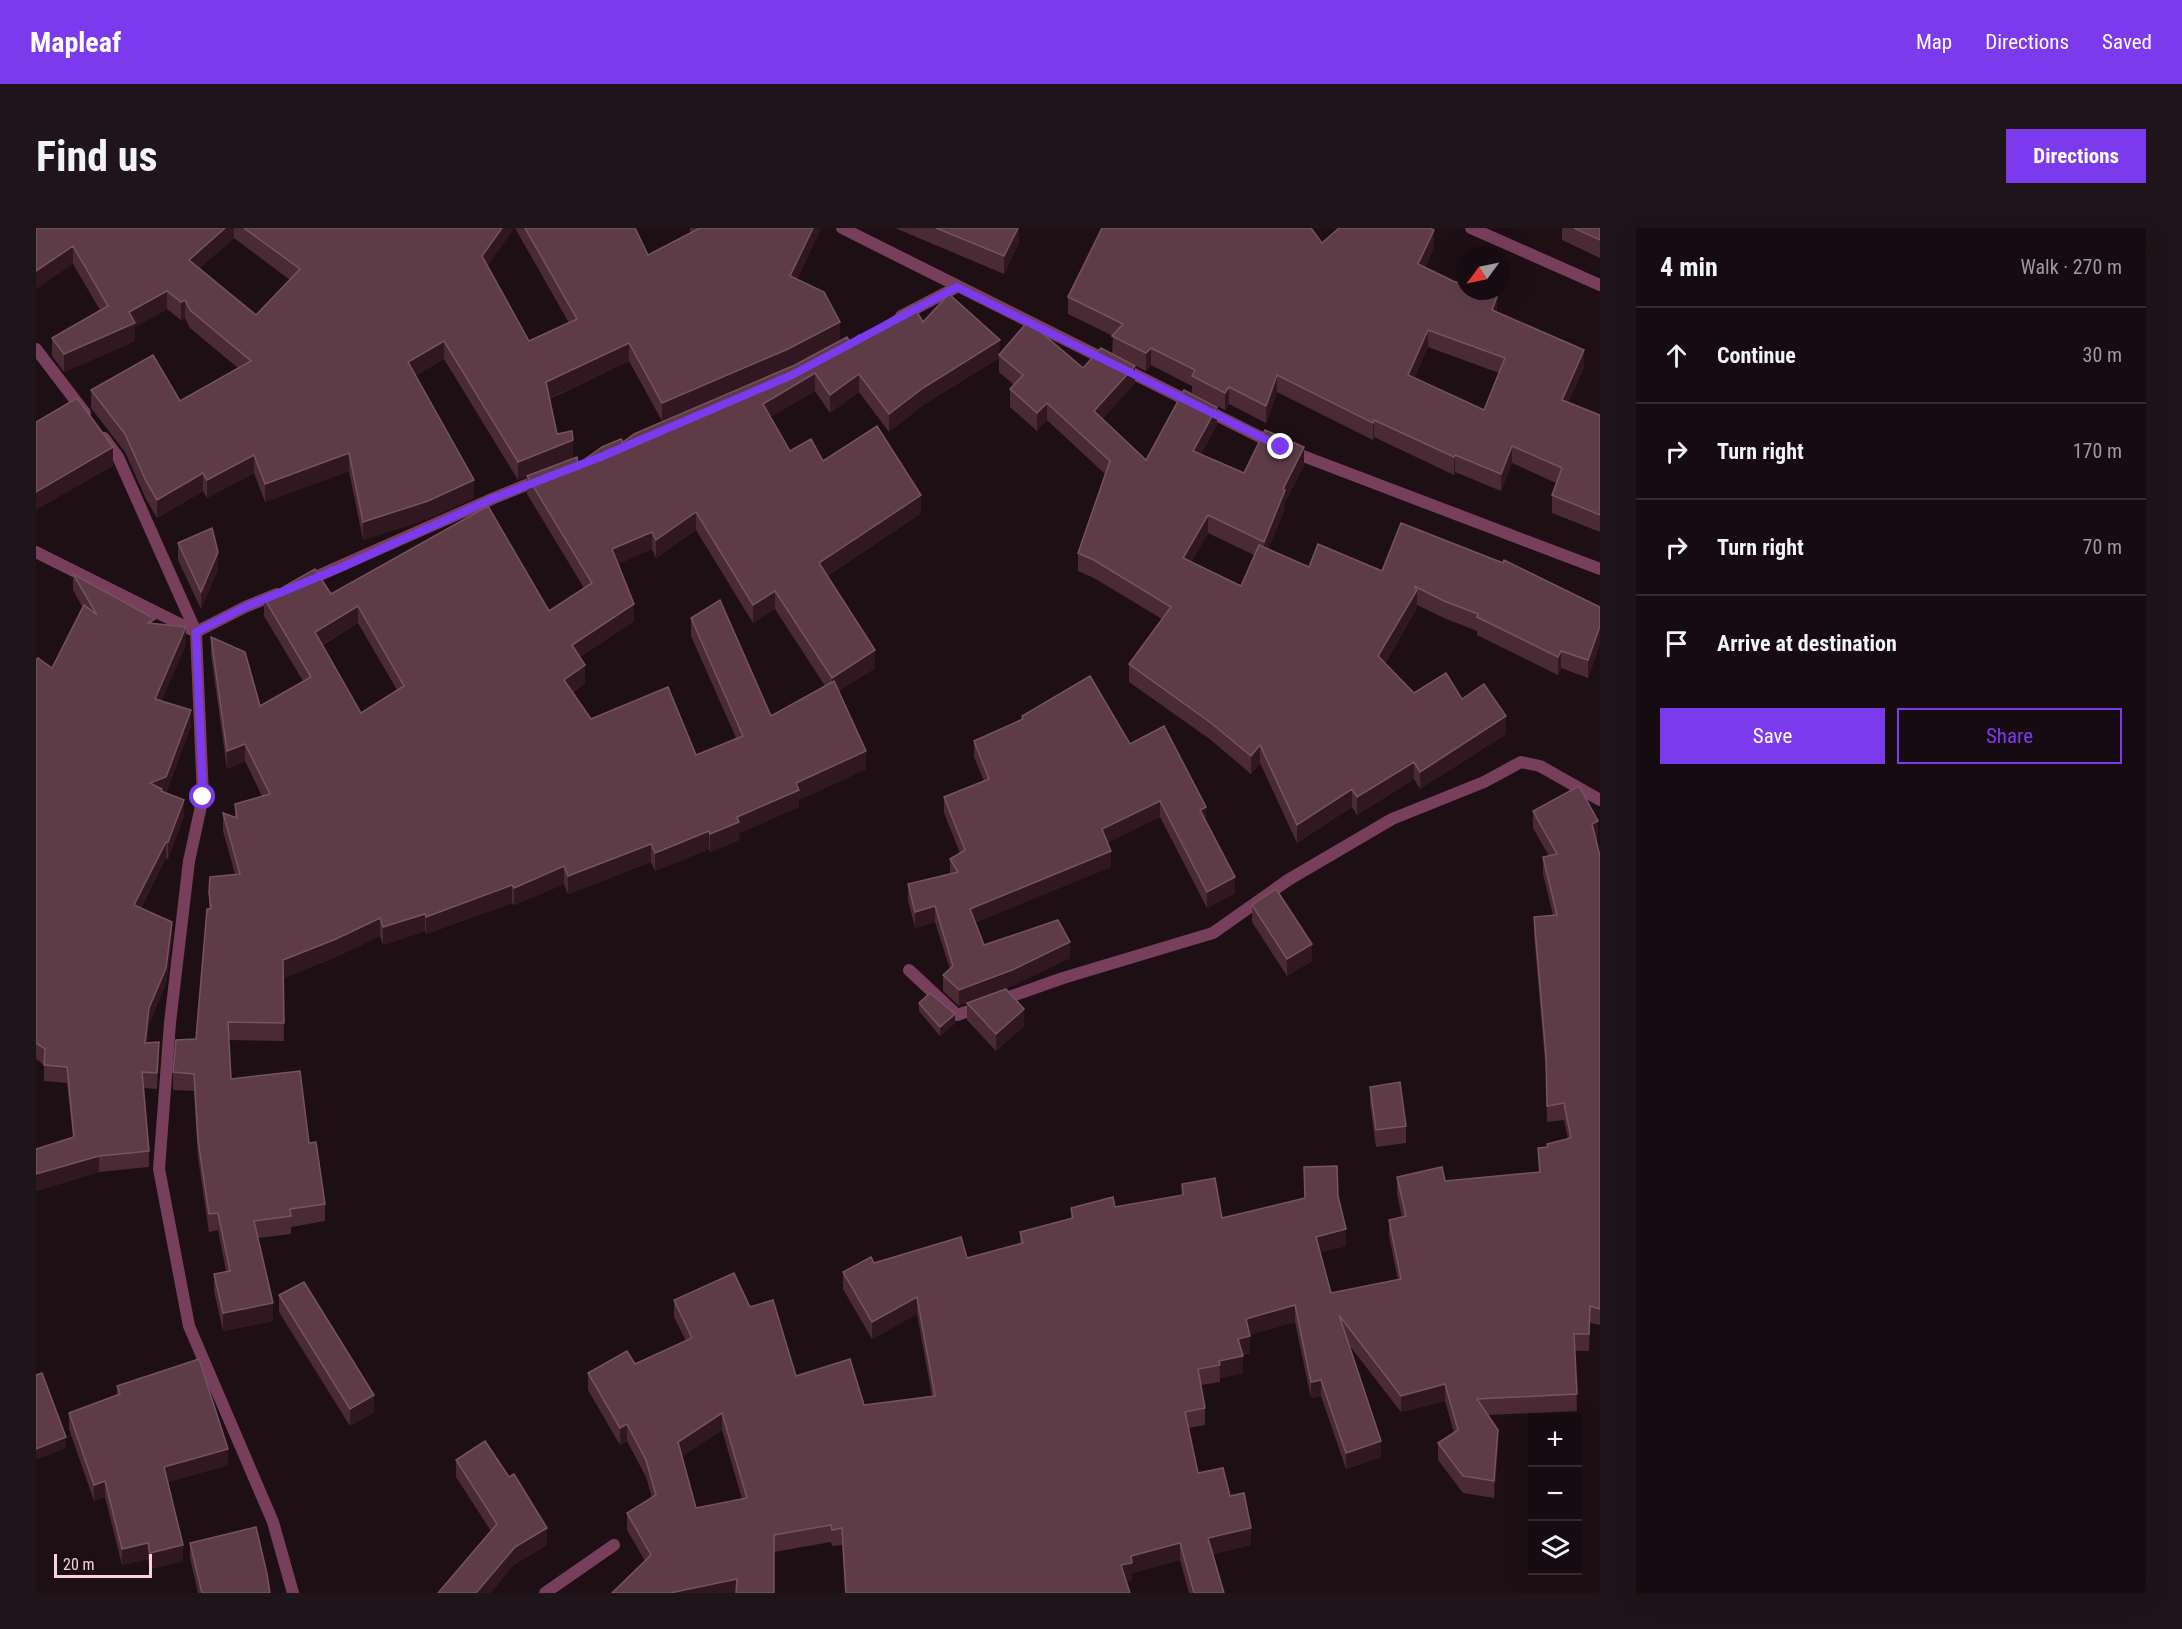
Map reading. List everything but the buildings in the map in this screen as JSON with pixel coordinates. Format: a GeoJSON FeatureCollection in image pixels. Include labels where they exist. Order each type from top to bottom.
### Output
{"type":"FeatureCollection","features":[{"type":"Feature","properties":{"kind":"street"},"geometry":{"type":"LineString","coordinates":[[842,228],[1281,447],[1600,569]]}},
{"type":"Feature","properties":{"kind":"street"},"geometry":{"type":"LineString","coordinates":[[1470,228],[1600,285]]}},
{"type":"Feature","properties":{"kind":"street"},"geometry":{"type":"LineString","coordinates":[[888,323],[957,287]]}},
{"type":"Feature","properties":{"kind":"street"},"geometry":{"type":"LineString","coordinates":[[36,349],[118,457],[196,632],[203,797],[189,861],[170,1023],[159,1169],[189,1326],[273,1522],[293,1593]]}},
{"type":"Feature","properties":{"kind":"street"},"geometry":{"type":"LineString","coordinates":[[196,632],[245,607],[340,568],[494,498],[548,477]]}},
{"type":"Feature","properties":{"kind":"street"},"geometry":{"type":"LineString","coordinates":[[36,552],[196,632]]}},
{"type":"Feature","properties":{"kind":"street"},"geometry":{"type":"LineString","coordinates":[[909,970],[957,1015],[1063,978],[1213,933],[1288,880],[1392,819],[1484,782],[1521,762],[1540,766],[1600,800]]}},
{"type":"Feature","properties":{"kind":"street"},"geometry":{"type":"LineString","coordinates":[[545,1593],[614,1545]]}},
{"type":"Feature","properties":{"kind":"route"},"geometry":{"type":"LineString","coordinates":[[203,797],[196,632],[245,607],[340,568],[494,498],[603,456],[792,375],[957,287],[1281,447]]}}]}
